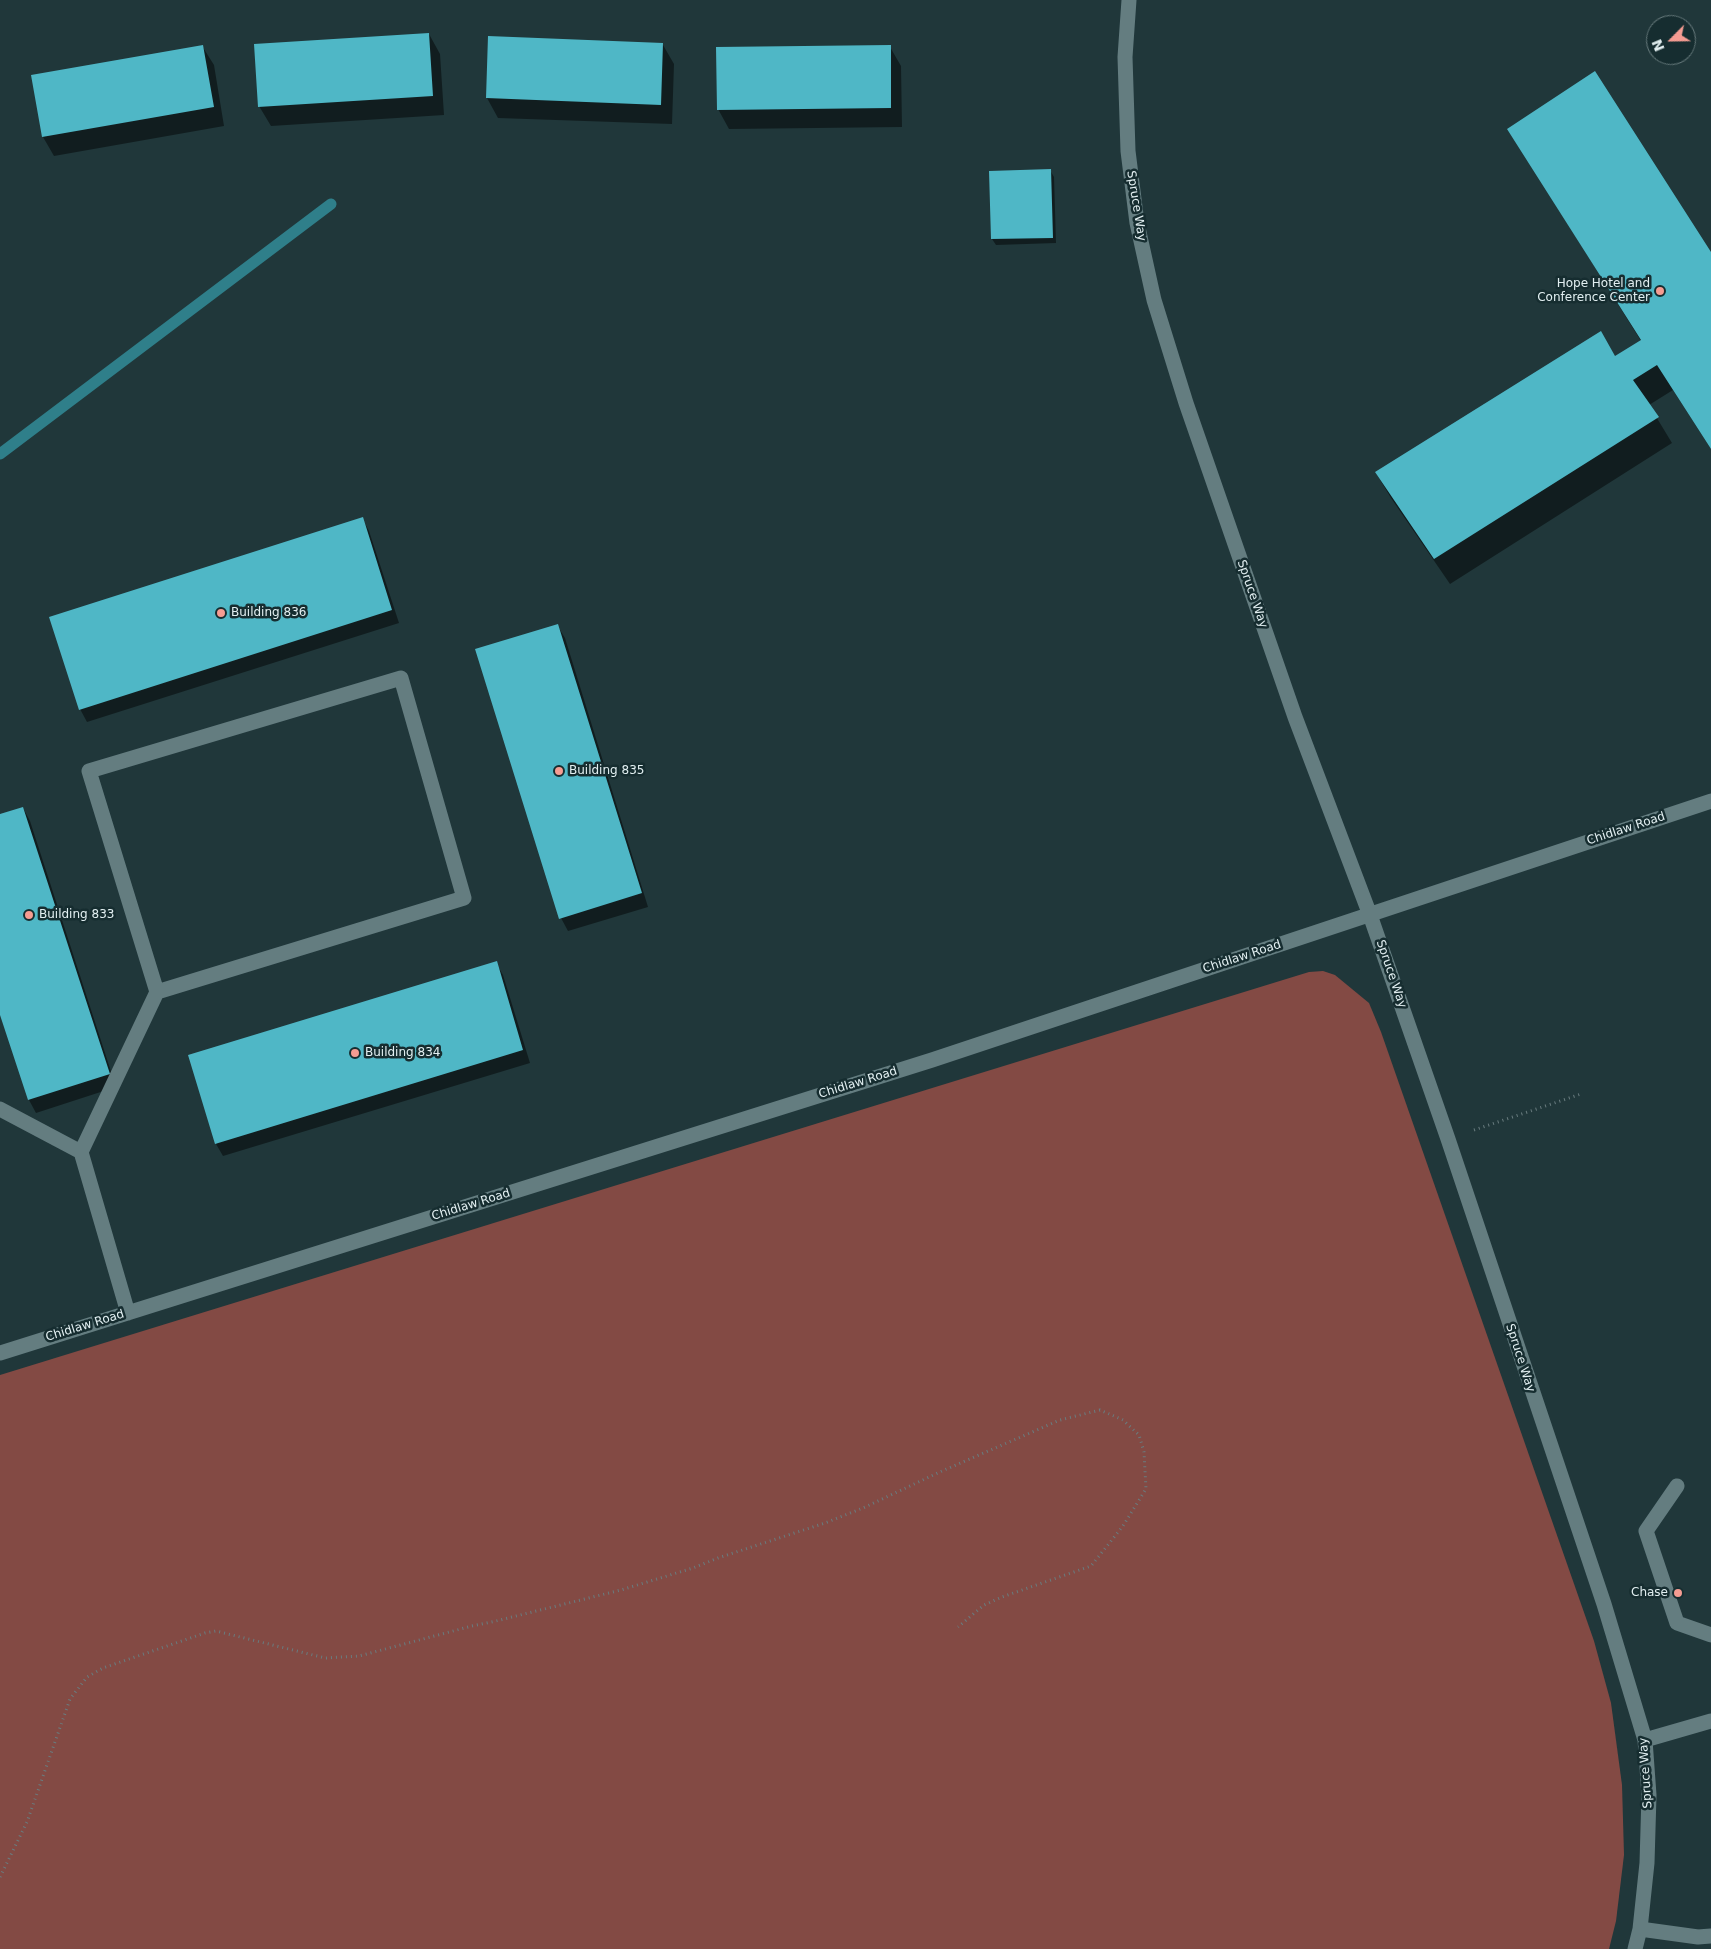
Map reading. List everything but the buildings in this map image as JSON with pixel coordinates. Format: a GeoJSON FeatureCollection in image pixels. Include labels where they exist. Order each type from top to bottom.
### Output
{"type":"FeatureCollection","features":[{"type":"Feature","properties":{"kind":"street","name":"Spruce Way"},"geometry":{"type":"LineString","coordinates":[[1129,0],[1125,57],[1128,152],[1138,223],[1154,300],[1186,403],[1295,717],[1370,915],[1448,1139],[1604,1604],[1645,1740],[1649,1795],[1647,1863],[1640,1929],[1635,1949]]}},
{"type":"Feature","properties":{"kind":"street"},"geometry":{"type":"LineString","coordinates":[[128,1313],[81,1152],[157,992],[89,771],[401,678],[464,898],[157,992]]}},
{"type":"Feature","properties":{"kind":"street","name":"Chidlaw Road"},"geometry":{"type":"LineString","coordinates":[[0,1353],[932,1060],[1711,801]]}},
{"type":"Feature","properties":{"kind":"street"},"geometry":{"type":"LineString","coordinates":[[0,1109],[81,1152]]}},
{"type":"Feature","properties":{"kind":"street"},"geometry":{"type":"LineString","coordinates":[[1677,1486],[1646,1531],[1678,1624],[1711,1635]]}},
{"type":"Feature","properties":{"kind":"street"},"geometry":{"type":"LineString","coordinates":[[1645,1740],[1711,1721]]}},
{"type":"Feature","properties":{"kind":"street"},"geometry":{"type":"LineString","coordinates":[[1640,1929],[1698,1937],[1711,1936]]}},
{"type":"Feature","properties":{"kind":"path"},"geometry":{"type":"LineString","coordinates":[[1448,1139],[1581,1094]]}},
{"type":"Feature","properties":{"kind":"path"},"geometry":{"type":"LineString","coordinates":[[0,1877],[26,1822],[70,1699],[87,1676],[103,1668],[205,1633],[216,1631],[325,1658],[359,1656],[620,1590],[693,1568],[856,1511],[1060,1420],[1100,1410],[1123,1420],[1139,1435],[1144,1452],[1146,1489],[1123,1526],[1091,1566],[984,1605],[958,1627]]}},
{"type":"Feature","properties":{"kind":"shaded area"},"geometry":{"type":"Polygon","coordinates":[[[1323,971],[1335,975],[1369,1003],[1381,1032],[1594,1641],[1611,1703],[1622,1785],[1624,1855],[1616,1921],[1609,1949],[0,1949],[0,1375],[1309,972],[1323,971]]]}},
{"type":"Feature","properties":{"kind":"waterway"},"geometry":{"type":"LineString","coordinates":[[0,454],[331,204]]}},
{"type":"Feature","properties":{"kind":"place","name":"Hope Hotel and Conference Center"},"geometry":{"type":"Point","coordinates":[1660,291]}},
{"type":"Feature","properties":{"kind":"place","name":"Building 836"},"geometry":{"type":"Point","coordinates":[221,613]}},
{"type":"Feature","properties":{"kind":"place","name":"Building 835"},"geometry":{"type":"Point","coordinates":[559,771]}},
{"type":"Feature","properties":{"kind":"place","name":"Building 833"},"geometry":{"type":"Point","coordinates":[29,915]}},
{"type":"Feature","properties":{"kind":"place","name":"Building 834"},"geometry":{"type":"Point","coordinates":[355,1053]}},
{"type":"Feature","properties":{"kind":"place","name":"Chase"},"geometry":{"type":"Point","coordinates":[1678,1593]}}]}
